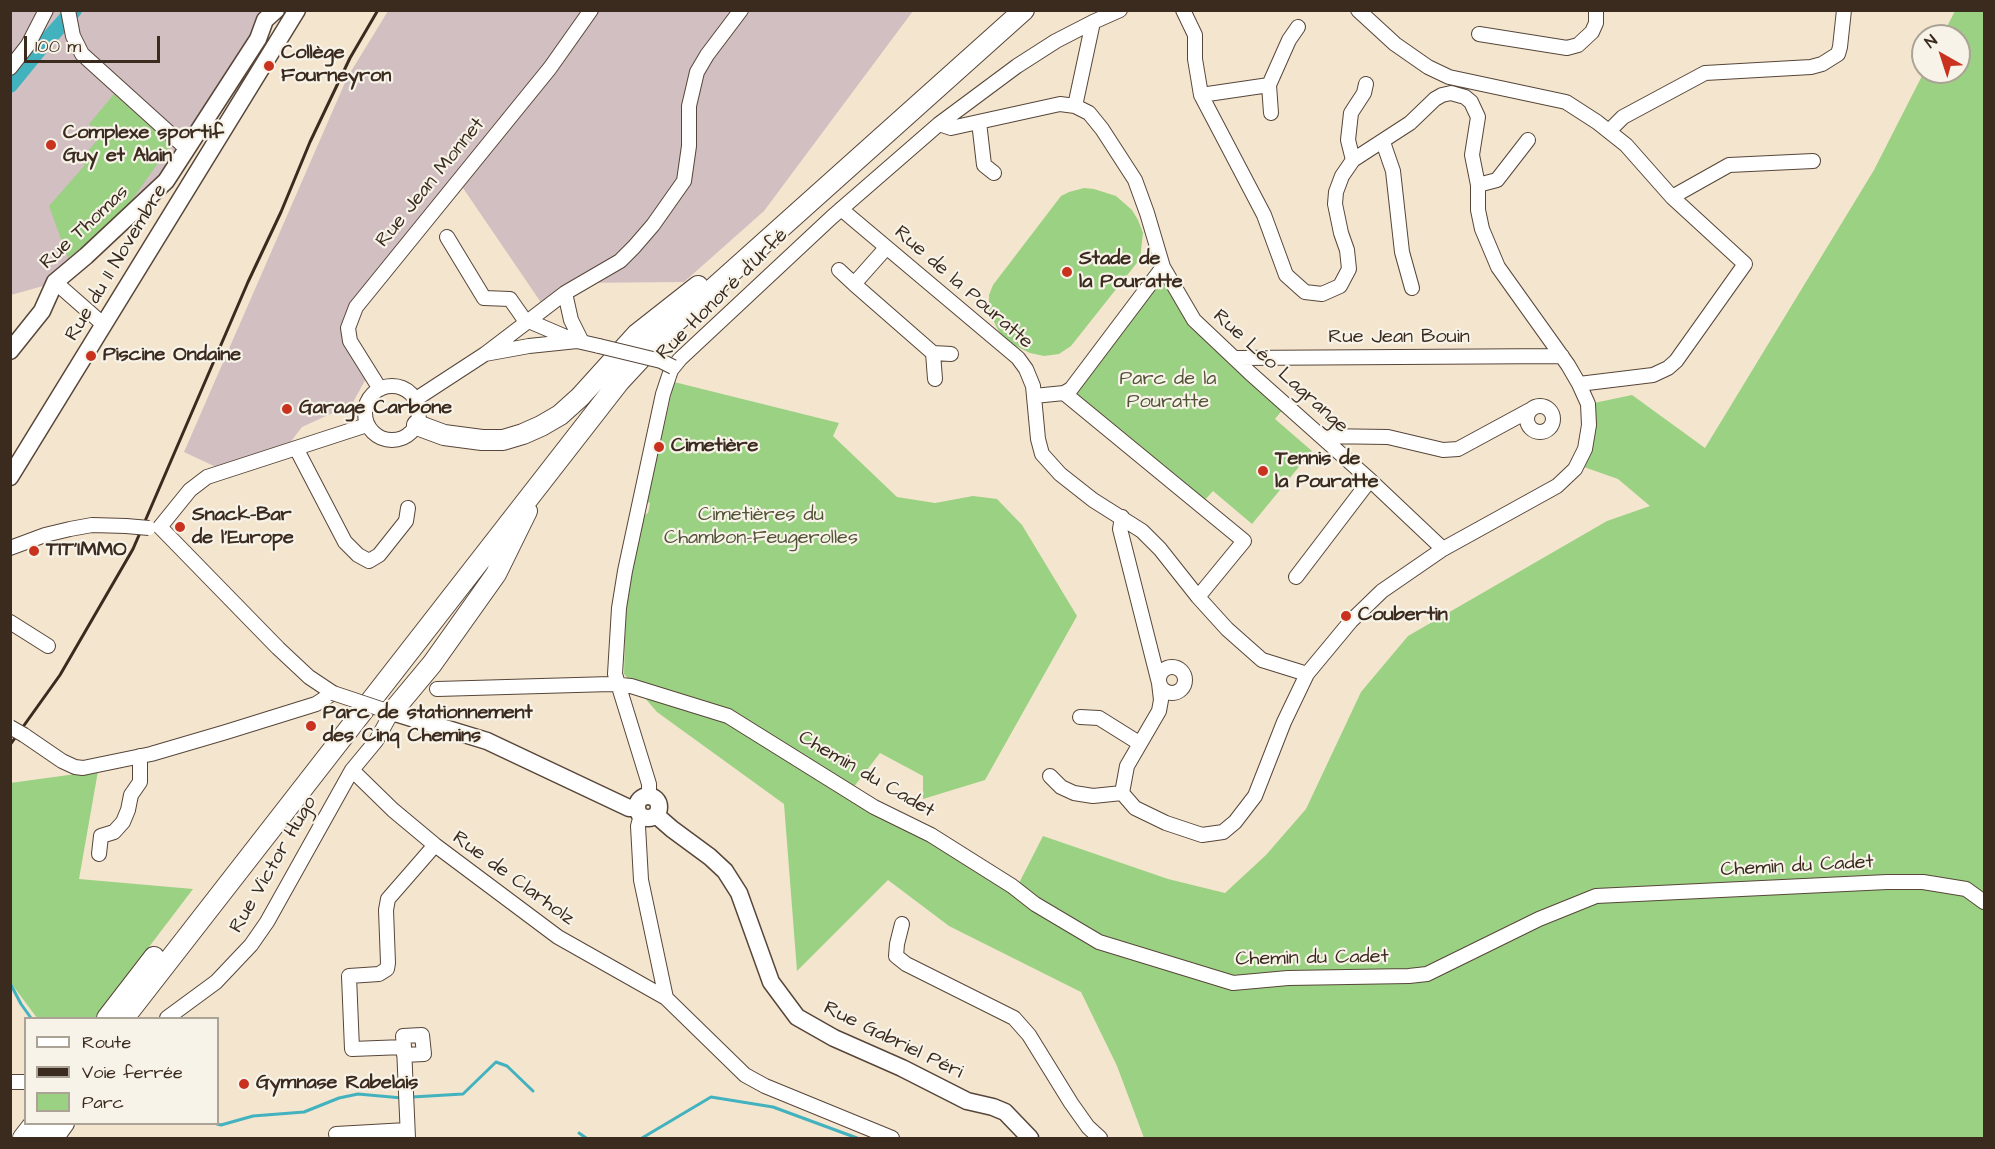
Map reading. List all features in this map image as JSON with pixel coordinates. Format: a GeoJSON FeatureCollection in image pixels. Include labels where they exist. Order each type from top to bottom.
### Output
{"type":"FeatureCollection","features":[{"type":"Feature","properties":{"kind":"highway"},"geometry":{"type":"LineString","coordinates":[[125,1017],[619,382],[670,327],[1024,10]]}},
{"type":"Feature","properties":{"kind":"highway"},"geometry":{"type":"LineString","coordinates":[[108,1017],[593,395],[656,325],[1004,12]]}},
{"type":"Feature","properties":{"kind":"highway"},"geometry":{"type":"LineString","coordinates":[[417,425],[444,435],[482,440],[503,440],[541,426],[560,415],[580,398],[637,334],[698,286]]}},
{"type":"Feature","properties":{"kind":"highway"},"geometry":{"type":"LineString","coordinates":[[386,710],[439,654],[496,574],[546,474]]}},
{"type":"Feature","properties":{"kind":"highway"},"geometry":{"type":"LineString","coordinates":[[23,1138],[33,1125]]}},
{"type":"Feature","properties":{"kind":"highway"},"geometry":{"type":"LineString","coordinates":[[39,1138],[49,1125]]}},
{"type":"Feature","properties":{"kind":"main road","name":"Rue du 11 Novembre"},"geometry":{"type":"LineString","coordinates":[[10,477],[297,10]]}},
{"type":"Feature","properties":{"kind":"main road","name":"Rue Thomas"},"geometry":{"type":"LineString","coordinates":[[10,351],[42,311],[55,282],[166,181],[258,39],[265,20],[273,13],[282,21],[285,31]]}},
{"type":"Feature","properties":{"kind":"main road","name":"Rue Gabriel Péri"},"geometry":{"type":"LineString","coordinates":[[386,710],[487,741],[629,808],[645,813],[672,829],[725,871],[739,893],[771,982],[797,1017],[834,1038],[902,1068],[967,1101],[1005,1112],[1030,1138]]}},
{"type":"Feature","properties":{"kind":"main road"},"geometry":{"type":"LineString","coordinates":[[645,813],[640,799],[649,795]]}},
{"type":"Feature","properties":{"kind":"street"},"geometry":{"type":"LineString","coordinates":[[10,68],[28,45],[46,10]]}},
{"type":"Feature","properties":{"kind":"street","name":"Rue Jean Monnet"},"geometry":{"type":"LineString","coordinates":[[380,389],[350,341],[348,328],[356,307],[550,68],[591,10]]}},
{"type":"Feature","properties":{"kind":"street"},"geometry":{"type":"LineString","coordinates":[[416,399],[530,322],[565,293],[620,261],[634,247],[684,181],[689,147],[689,106],[697,72],[741,10]]}},
{"type":"Feature","properties":{"kind":"street","name":"Rue Honoré d'Urfé"},"geometry":{"type":"LineString","coordinates":[[649,795],[649,784],[615,674],[619,608],[625,572],[663,394],[667,377],[673,367],[841,209],[939,124],[1017,66],[1093,22],[1120,10]]}},
{"type":"Feature","properties":{"kind":"street"},"geometry":{"type":"LineString","coordinates":[[1122,793],[1135,808],[1166,823],[1202,835],[1223,832],[1235,822],[1256,796],[1284,722],[1307,674],[1364,606],[1443,549],[1557,486],[1575,469],[1585,449],[1589,425],[1588,404],[1580,384],[1492,255],[1480,220],[1478,185],[1472,156],[1478,117],[1471,102],[1465,97],[1451,93],[1442,95],[1410,123],[1353,160],[1342,176],[1336,192],[1335,204],[1347,250],[1349,269],[1340,286],[1322,294],[1305,292],[1286,275],[1264,215],[1201,96],[1195,35],[1183,10]]}},
{"type":"Feature","properties":{"kind":"street"},"geometry":{"type":"LineString","coordinates":[[1358,10],[1403,50],[1428,67],[1449,76],[1566,102],[1626,145],[1672,197],[1745,264],[1676,361],[1668,368],[1653,375],[1580,384]]}},
{"type":"Feature","properties":{"kind":"street"},"geometry":{"type":"LineString","coordinates":[[1479,34],[1567,48],[1586,40],[1596,23],[1596,10]]}},
{"type":"Feature","properties":{"kind":"street"},"geometry":{"type":"LineString","coordinates":[[1609,131],[1623,117],[1705,73],[1811,67],[1822,64],[1838,54],[1844,10]]}},
{"type":"Feature","properties":{"kind":"street"},"geometry":{"type":"LineString","coordinates":[[69,17],[77,48],[82,54],[187,149]]}},
{"type":"Feature","properties":{"kind":"street"},"geometry":{"type":"LineString","coordinates":[[939,124],[951,128],[1041,106],[1059,104],[1076,106],[1093,22]]}},
{"type":"Feature","properties":{"kind":"street"},"geometry":{"type":"LineString","coordinates":[[1270,113],[1269,85],[1289,40],[1298,27]]}},
{"type":"Feature","properties":{"kind":"street"},"geometry":{"type":"LineString","coordinates":[[1353,160],[1348,140],[1350,113],[1364,93],[1366,84]]}},
{"type":"Feature","properties":{"kind":"street"},"geometry":{"type":"LineString","coordinates":[[1201,96],[1269,85]]}},
{"type":"Feature","properties":{"kind":"street","name":"Rue Léo Lagrange"},"geometry":{"type":"LineString","coordinates":[[1076,106],[1089,113],[1102,129],[1135,180],[1163,267],[1194,320],[1443,549]]}},
{"type":"Feature","properties":{"kind":"street"},"geometry":{"type":"LineString","coordinates":[[979,122],[984,171]]}},
{"type":"Feature","properties":{"kind":"street"},"geometry":{"type":"LineString","coordinates":[[1478,185],[1497,180],[1528,140]]}},
{"type":"Feature","properties":{"kind":"street"},"geometry":{"type":"LineString","coordinates":[[1383,142],[1393,171],[1402,252],[1412,288]]}},
{"type":"Feature","properties":{"kind":"street"},"geometry":{"type":"LineString","coordinates":[[1672,197],[1729,165],[1814,161]]}},
{"type":"Feature","properties":{"kind":"street","name":"Rue de la Pouratte"},"geometry":{"type":"LineString","coordinates":[[841,209],[1018,358],[1030,377],[1042,453],[1070,483],[1142,531],[1160,549],[1227,629],[1262,660],[1307,674]]}},
{"type":"Feature","properties":{"kind":"street"},"geometry":{"type":"LineString","coordinates":[[447,237],[484,298],[510,299],[524,319],[580,342],[661,361],[673,367]]}},
{"type":"Feature","properties":{"kind":"street"},"geometry":{"type":"LineString","coordinates":[[854,284],[886,248]]}},
{"type":"Feature","properties":{"kind":"street"},"geometry":{"type":"LineString","coordinates":[[1034,396],[1064,393],[1071,389],[1163,267]]}},
{"type":"Feature","properties":{"kind":"street"},"geometry":{"type":"LineString","coordinates":[[838,270],[933,353],[951,354]]}},
{"type":"Feature","properties":{"kind":"street"},"geometry":{"type":"LineString","coordinates":[[55,282],[104,325]]}},
{"type":"Feature","properties":{"kind":"street"},"geometry":{"type":"LineString","coordinates":[[565,293],[571,320],[580,342]]}},
{"type":"Feature","properties":{"kind":"street"},"geometry":{"type":"LineString","coordinates":[[485,354],[529,346],[580,342]]}},
{"type":"Feature","properties":{"kind":"street"},"geometry":{"type":"LineString","coordinates":[[933,353],[935,379]]}},
{"type":"Feature","properties":{"kind":"street","name":"Rue Jean Bouin"},"geometry":{"type":"LineString","coordinates":[[1236,358],[1562,356]]}},
{"type":"Feature","properties":{"kind":"street"},"geometry":{"type":"LineString","coordinates":[[396,386],[404,388],[416,399],[420,417],[417,425],[405,438],[397,441],[380,438],[368,425],[365,417],[366,405],[373,394],[380,389],[396,386]]}},
{"type":"Feature","properties":{"kind":"street"},"geometry":{"type":"LineString","coordinates":[[1064,393],[1244,541],[1198,597]]}},
{"type":"Feature","properties":{"kind":"street"},"geometry":{"type":"LineString","coordinates":[[1321,436],[1388,436],[1443,450],[1458,449],[1530,410]]}},
{"type":"Feature","properties":{"kind":"street"},"geometry":{"type":"LineString","coordinates":[[155,527],[190,490],[207,477],[368,425]]}},
{"type":"Feature","properties":{"kind":"street"},"geometry":{"type":"LineString","coordinates":[[296,448],[345,542],[358,555],[369,561],[379,555],[406,521],[408,508]]}},
{"type":"Feature","properties":{"kind":"street"},"geometry":{"type":"LineString","coordinates":[[1296,577],[1370,480]]}},
{"type":"Feature","properties":{"kind":"street"},"geometry":{"type":"LineString","coordinates":[[1122,518],[1120,529],[1159,683],[1161,700],[1159,711],[1127,766],[1122,793]]}},
{"type":"Feature","properties":{"kind":"street"},"geometry":{"type":"LineString","coordinates":[[10,548],[45,535],[92,525],[155,527],[309,677],[333,693],[386,710]]}},
{"type":"Feature","properties":{"kind":"street"},"geometry":{"type":"LineString","coordinates":[[10,622],[48,646]]}},
{"type":"Feature","properties":{"kind":"street","name":"Chemin du Cadet"},"geometry":{"type":"LineString","coordinates":[[436,689],[611,684],[631,686],[728,716],[874,807],[931,835],[1012,886],[1035,904],[1099,942],[1233,983],[1288,978],[1427,974],[1539,919],[1596,896],[1923,882],[1966,889],[1984,903]]}},
{"type":"Feature","properties":{"kind":"street"},"geometry":{"type":"LineString","coordinates":[[10,727],[62,761],[83,768],[140,756],[316,704],[333,693]]}},
{"type":"Feature","properties":{"kind":"street","name":"Rue Victor Hugo"},"geometry":{"type":"LineString","coordinates":[[168,1017],[216,982],[251,945],[267,922],[352,770],[376,741],[386,710]]}},
{"type":"Feature","properties":{"kind":"street"},"geometry":{"type":"LineString","coordinates":[[1080,717],[1099,718],[1139,743]]}},
{"type":"Feature","properties":{"kind":"street"},"geometry":{"type":"LineString","coordinates":[[99,854],[101,836],[114,832],[123,822],[131,795],[140,782],[140,756]]}},
{"type":"Feature","properties":{"kind":"street","name":"Rue de Clarholz"},"geometry":{"type":"LineString","coordinates":[[352,770],[393,810],[435,845],[558,937],[666,998],[745,1075],[765,1086],[858,1124]]}},
{"type":"Feature","properties":{"kind":"street"},"geometry":{"type":"LineString","coordinates":[[1050,776],[1061,788],[1074,793],[1093,796],[1122,793]]}},
{"type":"Feature","properties":{"kind":"street"},"geometry":{"type":"LineString","coordinates":[[645,813],[638,826],[641,880],[666,998]]}},
{"type":"Feature","properties":{"kind":"street"},"geometry":{"type":"LineString","coordinates":[[336,1134],[407,1134],[404,1051],[352,1049],[349,976],[380,974],[387,969],[386,910],[388,899],[435,845]]}},
{"type":"Feature","properties":{"kind":"street"},"geometry":{"type":"LineString","coordinates":[[902,924],[896,956],[906,964],[1014,1018],[1029,1035],[1088,1127],[1100,1138]]}},
{"type":"Feature","properties":{"kind":"street"},"geometry":{"type":"LineString","coordinates":[[858,1124],[880,1138]]}},
{"type":"Feature","properties":{"kind":"street"},"geometry":{"type":"LineString","coordinates":[[858,1124],[892,1138]]}},
{"type":"Feature","properties":{"kind":"street"},"geometry":{"type":"LineString","coordinates":[[57,1138],[66,1125]]}},
{"type":"Feature","properties":{"kind":"shaded area"},"geometry":{"type":"Polygon","coordinates":[[[11,11],[271,11],[155,182],[43,286],[11,295],[11,11]]]}},
{"type":"Feature","properties":{"kind":"shaded area"},"geometry":{"type":"Polygon","coordinates":[[[388,11],[913,11],[764,211],[684,282],[571,283],[542,304],[463,188],[354,318],[354,335],[373,366],[352,404],[302,427],[289,444],[216,467],[184,452],[347,78],[388,11]]]}},
{"type":"Feature","properties":{"kind":"green space","name":"Cimetières du Chambon-Feugerolles"},"geometry":{"type":"Polygon","coordinates":[[[1955,11],[1984,11],[1984,1138],[1144,1138],[1117,1066],[1081,992],[949,926],[888,880],[797,971],[784,804],[657,712],[624,674],[626,602],[643,516],[648,513],[649,509],[650,503],[647,502],[674,382],[839,423],[833,436],[897,497],[935,503],[973,496],[997,499],[1022,525],[1077,616],[985,780],[923,799],[923,776],[880,753],[846,797],[1017,887],[1043,836],[1168,879],[1225,893],[1266,855],[1306,809],[1361,692],[1408,636],[1607,521],[1650,506],[1618,479],[1584,467],[1593,444],[1594,403],[1632,395],[1705,448],[1874,170],[1918,84],[1971,84],[1971,24],[1948,24],[1955,11]]]}},
{"type":"Feature","properties":{"kind":"green space"},"geometry":{"type":"Polygon","coordinates":[[[114,94],[171,145],[119,218],[68,258],[49,206],[85,165],[80,160],[101,136],[89,124],[114,94]]]}},
{"type":"Feature","properties":{"kind":"green space","name":"Stade de la Pouratte"},"geometry":{"type":"Polygon","coordinates":[[[1084,188],[1116,196],[1132,210],[1143,233],[1140,259],[1071,346],[1059,354],[1044,356],[1030,353],[1008,342],[998,330],[989,311],[989,295],[993,285],[1061,196],[1084,188]]]}},
{"type":"Feature","properties":{"kind":"green space","name":"Parc de la Pouratte"},"geometry":{"type":"Polygon","coordinates":[[[1162,279],[1189,326],[1284,408],[1275,419],[1312,451],[1252,524],[1213,491],[1202,503],[1071,394],[1162,279]]]}},
{"type":"Feature","properties":{"kind":"green space"},"geometry":{"type":"Polygon","coordinates":[[[98,771],[79,879],[193,889],[96,1017],[36,1017],[11,983],[10,783],[98,771]]]}},
{"type":"Feature","properties":{"kind":"waterway"},"geometry":{"type":"LineString","coordinates":[[10,85],[74,10]]}},
{"type":"Feature","properties":{"kind":"waterway"},"geometry":{"type":"LineString","coordinates":[[10,983],[30,1017]]}},
{"type":"Feature","properties":{"kind":"waterway"},"geometry":{"type":"LineString","coordinates":[[412,1097],[463,1094],[496,1062],[507,1066],[533,1091]]}},
{"type":"Feature","properties":{"kind":"waterway"},"geometry":{"type":"LineString","coordinates":[[219,1124],[253,1116],[304,1112],[339,1098],[358,1094],[402,1098]]}},
{"type":"Feature","properties":{"kind":"waterway"},"geometry":{"type":"LineString","coordinates":[[642,1138],[711,1097],[773,1107],[857,1138]]}},
{"type":"Feature","properties":{"kind":"waterway"},"geometry":{"type":"LineString","coordinates":[[579,1133],[586,1138]]}},
{"type":"Feature","properties":{"kind":"railway"},"geometry":{"type":"LineString","coordinates":[[10,745],[60,675],[133,549],[310,142],[350,58],[378,10]]}},
{"type":"Feature","properties":{"kind":"place","name":"Collège Fourneyron"},"geometry":{"type":"Point","coordinates":[269,66]}},
{"type":"Feature","properties":{"kind":"place","name":"Complexe sportif Guy et Alain"},"geometry":{"type":"Point","coordinates":[51,145]}},
{"type":"Feature","properties":{"kind":"place","name":"Stade de la Pouratte"},"geometry":{"type":"Point","coordinates":[1067,272]}},
{"type":"Feature","properties":{"kind":"place","name":"Piscine Ondaine"},"geometry":{"type":"Point","coordinates":[91,356]}},
{"type":"Feature","properties":{"kind":"place","name":"Garage Carbone"},"geometry":{"type":"Point","coordinates":[287,409]}},
{"type":"Feature","properties":{"kind":"place","name":"Cimetière"},"geometry":{"type":"Point","coordinates":[659,447]}},
{"type":"Feature","properties":{"kind":"place","name":"Tennis de la Pouratte"},"geometry":{"type":"Point","coordinates":[1263,471]}},
{"type":"Feature","properties":{"kind":"place","name":"Snack-Bar de l'Europe"},"geometry":{"type":"Point","coordinates":[180,527]}},
{"type":"Feature","properties":{"kind":"place","name":"TIT'IMMO"},"geometry":{"type":"Point","coordinates":[34,551]}},
{"type":"Feature","properties":{"kind":"place","name":"Coubertin"},"geometry":{"type":"Point","coordinates":[1346,616]}},
{"type":"Feature","properties":{"kind":"place","name":"Parc de stationnement des Cinq Chemins"},"geometry":{"type":"Point","coordinates":[311,726]}},
{"type":"Feature","properties":{"kind":"place","name":"Gymnase Rabelais"},"geometry":{"type":"Point","coordinates":[244,1084]}}]}
